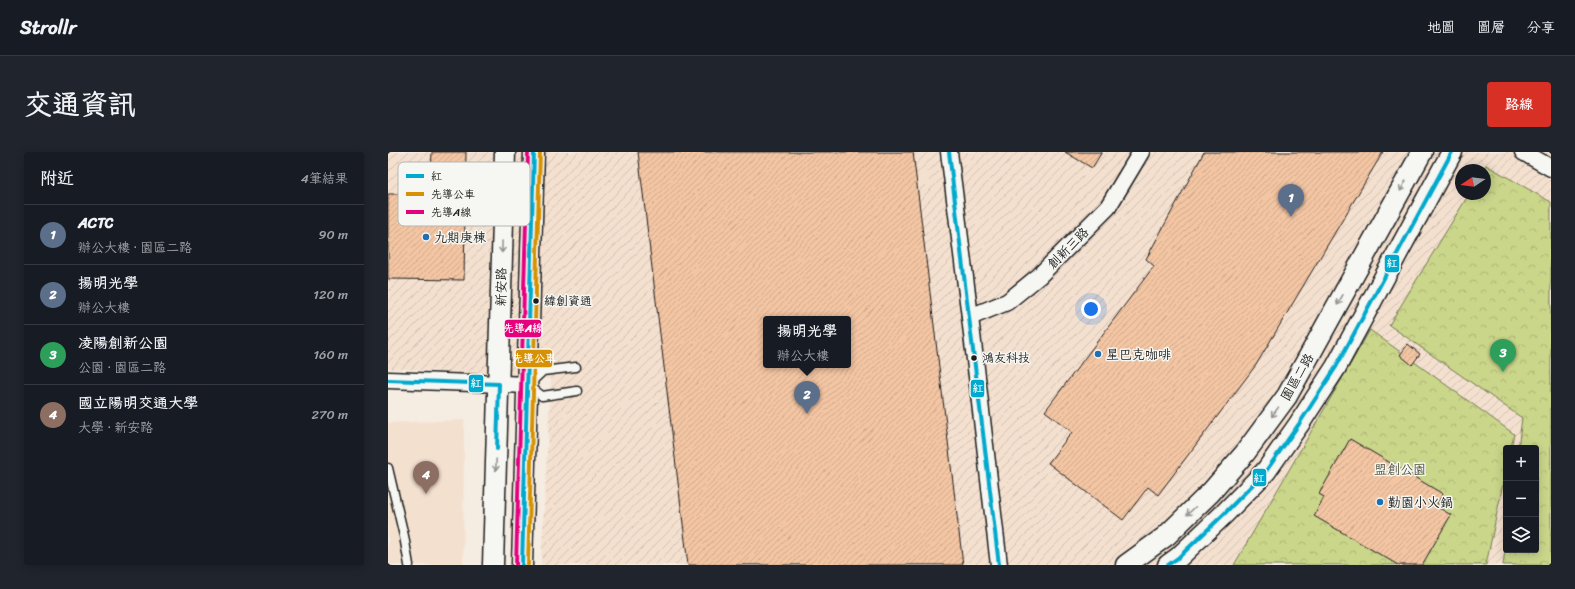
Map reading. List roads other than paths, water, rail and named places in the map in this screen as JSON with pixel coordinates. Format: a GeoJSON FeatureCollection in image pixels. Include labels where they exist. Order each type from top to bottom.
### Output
{"type":"FeatureCollection","features":[{"type":"Feature","properties":{"kind":"street","name":"新安路"},"geometry":{"type":"LineString","coordinates":[[504,152],[504,162]]}},
{"type":"Feature","properties":{"kind":"street"},"geometry":{"type":"LineString","coordinates":[[522,565],[534,152]]}},
{"type":"Feature","properties":{"kind":"street"},"geometry":{"type":"LineString","coordinates":[[949,152],[999,565]]}},
{"type":"Feature","properties":{"kind":"street","name":"創新三路"},"geometry":{"type":"LineString","coordinates":[[970,317],[1007,302],[1039,276],[1108,207],[1141,152]]}},
{"type":"Feature","properties":{"kind":"street","name":"園區二路"},"geometry":{"type":"LineString","coordinates":[[1126,565],[1166,536],[1211,492],[1245,453],[1288,396],[1422,152]]}},
{"type":"Feature","properties":{"kind":"street","name":"園區二路"},"geometry":{"type":"LineString","coordinates":[[1168,565],[1179,557],[1224,514],[1266,471],[1299,424],[1336,367],[1452,152]]}},
{"type":"Feature","properties":{"kind":"street"},"geometry":{"type":"LineString","coordinates":[[1523,152],[1551,168]]}},
{"type":"Feature","properties":{"kind":"street","name":"新安路"},"geometry":{"type":"LineString","coordinates":[[493,565],[502,226]]}},
{"type":"Feature","properties":{"kind":"street"},"geometry":{"type":"LineString","coordinates":[[388,380],[528,385]]}},
{"type":"Feature","properties":{"kind":"lane"},"geometry":{"type":"LineString","coordinates":[[576,367],[543,371],[528,385],[542,396],[577,391]]}},
{"type":"Feature","properties":{"kind":"lane"},"geometry":{"type":"LineString","coordinates":[[388,468],[404,536],[409,565]]}},
{"type":"Feature","properties":{"kind":"place","name":"ACTC"},"geometry":{"type":"Point","coordinates":[1291,217]}},
{"type":"Feature","properties":{"kind":"place","name":"九期庚棟"},"geometry":{"type":"Point","coordinates":[426,237]}},
{"type":"Feature","properties":{"kind":"place","name":"緯創資通"},"geometry":{"type":"Point","coordinates":[536,301]}},
{"type":"Feature","properties":{"kind":"place","name":"星巴克咖啡"},"geometry":{"type":"Point","coordinates":[1098,354]}},
{"type":"Feature","properties":{"kind":"place","name":"鴻友科技"},"geometry":{"type":"Point","coordinates":[974,358]}},
{"type":"Feature","properties":{"kind":"place","name":"凌陽創新公園"},"geometry":{"type":"Point","coordinates":[1503,372]}},
{"type":"Feature","properties":{"kind":"place","name":"揚明光學"},"geometry":{"type":"Point","coordinates":[807,414]}},
{"type":"Feature","properties":{"kind":"place","name":"國立陽明交通大學"},"geometry":{"type":"Point","coordinates":[426,494]}},
{"type":"Feature","properties":{"kind":"place","name":"勤園小火鍋"},"geometry":{"type":"Point","coordinates":[1380,502]}},
{"type":"Feature","properties":{"kind":"park label","name":"盟創公園"},"geometry":{"type":"Point","coordinates":[1400,469]}}]}
